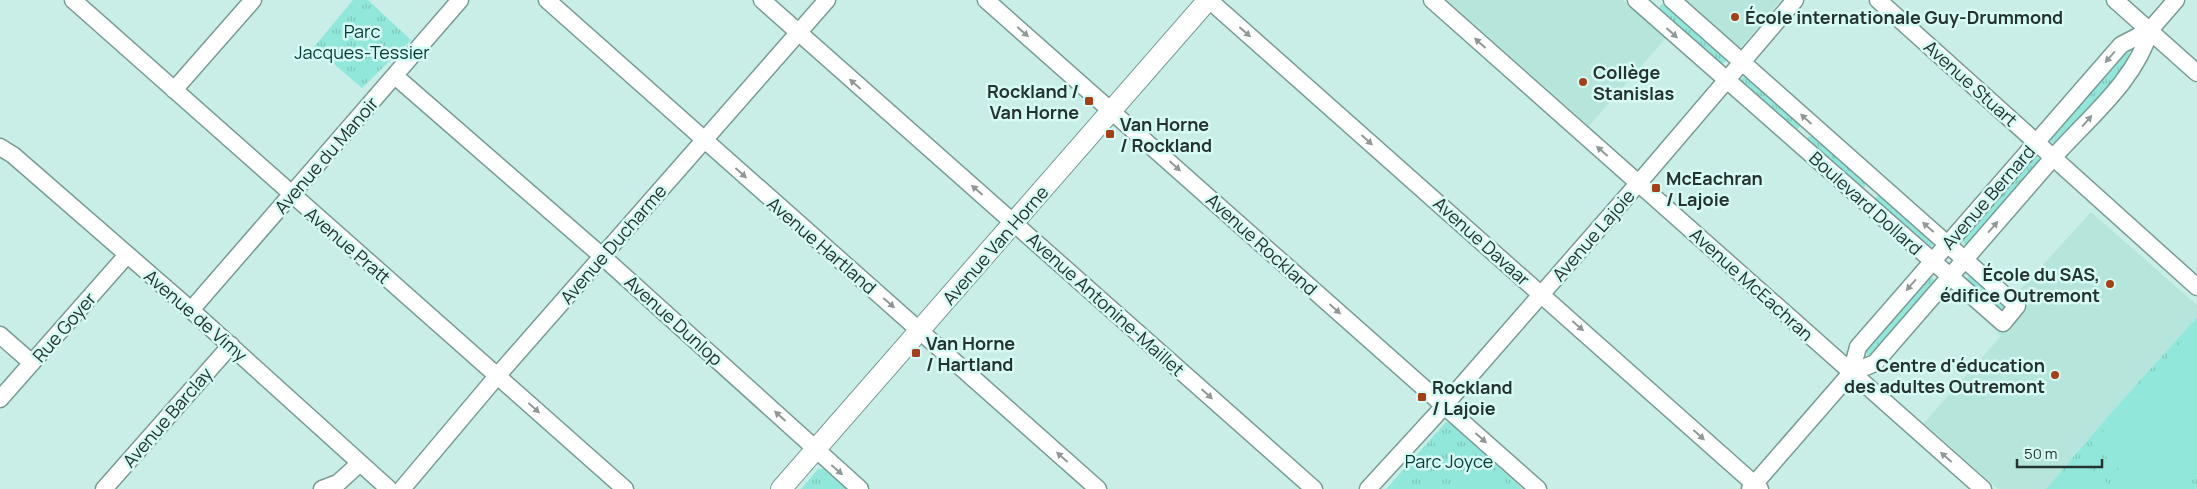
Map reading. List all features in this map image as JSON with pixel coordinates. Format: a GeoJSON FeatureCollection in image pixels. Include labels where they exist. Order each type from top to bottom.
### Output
{"type":"FeatureCollection","features":[{"type":"Feature","properties":{"kind":"main road","name":"Avenue Van Horne"},"geometry":{"type":"LineString","coordinates":[[781,489],[1208,0]]}},
{"type":"Feature","properties":{"kind":"street","name":"Avenue Pratt"},"geometry":{"type":"LineString","coordinates":[[73,0],[625,489]]}},
{"type":"Feature","properties":{"kind":"street"},"geometry":{"type":"LineString","coordinates":[[174,90],[253,0]]}},
{"type":"Feature","properties":{"kind":"street","name":"Avenue du Manoir"},"geometry":{"type":"LineString","coordinates":[[191,310],[460,0]]}},
{"type":"Feature","properties":{"kind":"street","name":"Avenue Hartland"},"geometry":{"type":"LineString","coordinates":[[547,0],[1098,489]]}},
{"type":"Feature","properties":{"kind":"street","name":"Avenue Antonine-Maillet"},"geometry":{"type":"LineString","coordinates":[[762,0],[1314,489]]}},
{"type":"Feature","properties":{"kind":"street","name":"Avenue Ducharme"},"geometry":{"type":"LineString","coordinates":[[402,489],[498,375],[827,0]]}},
{"type":"Feature","properties":{"kind":"street","name":"Avenue Rockland"},"geometry":{"type":"LineString","coordinates":[[986,0],[1538,489]]}},
{"type":"Feature","properties":{"kind":"street","name":"Avenue Davaar"},"geometry":{"type":"LineString","coordinates":[[1208,0],[1541,294],[1755,487],[1851,373]]}},
{"type":"Feature","properties":{"kind":"street","name":"Avenue McEachran"},"geometry":{"type":"LineString","coordinates":[[1432,0],[1983,489]]}},
{"type":"Feature","properties":{"kind":"street","name":"Boulevard Dollard"},"geometry":{"type":"LineString","coordinates":[[1636,0],[2002,323],[2017,306],[1672,0]]}},
{"type":"Feature","properties":{"kind":"street","name":"Avenue Lajoie"},"geometry":{"type":"LineString","coordinates":[[1368,489],[1444,406],[1795,0]]}},
{"type":"Feature","properties":{"kind":"street","name":"Avenue Stuart"},"geometry":{"type":"LineString","coordinates":[[1878,0],[2037,141],[2197,287]]}},
{"type":"Feature","properties":{"kind":"street"},"geometry":{"type":"LineString","coordinates":[[2115,0],[2197,73]]}},
{"type":"Feature","properties":{"kind":"street","name":"Avenue Bernard"},"geometry":{"type":"LineString","coordinates":[[1851,373],[1858,347],[1947,244],[2121,45],[2150,30],[2176,0]]}},
{"type":"Feature","properties":{"kind":"street","name":"Avenue Bernard"},"geometry":{"type":"LineString","coordinates":[[1851,373],[1875,363],[2132,70],[2144,49],[2150,30]]}},
{"type":"Feature","properties":{"kind":"street","name":"Avenue Dunlop"},"geometry":{"type":"LineString","coordinates":[[394,76],[603,257],[860,489]]}},
{"type":"Feature","properties":{"kind":"street","name":"Avenue de Vimy"},"geometry":{"type":"LineString","coordinates":[[0,147],[13,155],[231,345],[389,489]]}},
{"type":"Feature","properties":{"kind":"street","name":"Rue Goyer"},"geometry":{"type":"LineString","coordinates":[[0,399],[127,255]]}},
{"type":"Feature","properties":{"kind":"street"},"geometry":{"type":"LineString","coordinates":[[0,336],[32,363]]}},
{"type":"Feature","properties":{"kind":"street","name":"Avenue Barclay"},"geometry":{"type":"LineString","coordinates":[[104,489],[231,345]]}},
{"type":"Feature","properties":{"kind":"street"},"geometry":{"type":"LineString","coordinates":[[322,489],[338,483],[360,462]]}},
{"type":"Feature","properties":{"kind":"shaded area","name":"Collège Stanislas"},"geometry":{"type":"Polygon","coordinates":[[[1447,0],[1623,0],[1666,38],[1589,126],[1447,0]]]}},
{"type":"Feature","properties":{"kind":"shaded area","name":"École internationale Guy-Drummond"},"geometry":{"type":"Polygon","coordinates":[[[1685,0],[1781,0],[1741,47],[1738,47],[1685,0]]]}},
{"type":"Feature","properties":{"kind":"shaded area","name":"Centre d'éducation des adultes Outremont"},"geometry":{"type":"Polygon","coordinates":[[[2091,212],[2197,305],[2197,317],[2046,489],[1998,489],[1924,423],[2001,336],[1997,333],[2027,297],[2020,290],[2091,212]]]}},
{"type":"Feature","properties":{"kind":"green space","name":"Parc Jacques-Tessier"},"geometry":{"type":"Polygon","coordinates":[[[353,0],[368,0],[411,40],[362,88],[314,47],[353,0]]]}},
{"type":"Feature","properties":{"kind":"green space"},"geometry":{"type":"Polygon","coordinates":[[[1666,3],[1727,58],[1726,61],[1721,65],[1659,9],[1661,5],[1666,3]]]}},
{"type":"Feature","properties":{"kind":"green space"},"geometry":{"type":"Polygon","coordinates":[[[2126,52],[2131,54],[2129,65],[2059,144],[2051,142],[2050,136],[2126,52]]]}},
{"type":"Feature","properties":{"kind":"green space"},"geometry":{"type":"Polygon","coordinates":[[[1747,75],[1801,123],[1799,128],[1795,131],[1740,82],[1747,75]]]}},
{"type":"Feature","properties":{"kind":"green space"},"geometry":{"type":"Polygon","coordinates":[[[1815,135],[1867,183],[1862,190],[1807,141],[1808,137],[1815,135]]]}},
{"type":"Feature","properties":{"kind":"green space"},"geometry":{"type":"Polygon","coordinates":[[[2034,156],[2039,158],[2041,162],[1966,246],[1961,240],[2034,156]]]}},
{"type":"Feature","properties":{"kind":"green space"},"geometry":{"type":"Polygon","coordinates":[[[1880,194],[1934,242],[1933,245],[1928,249],[1874,199],[1880,194]]]}},
{"type":"Feature","properties":{"kind":"green space"},"geometry":{"type":"Polygon","coordinates":[[[1971,274],[2007,306],[2003,314],[1963,283],[1971,274]]]}},
{"type":"Feature","properties":{"kind":"green space"},"geometry":{"type":"Polygon","coordinates":[[[1931,276],[1936,282],[1874,354],[1867,355],[1867,347],[1927,277],[1931,276]]]}},
{"type":"Feature","properties":{"kind":"green space"},"geometry":{"type":"Polygon","coordinates":[[[2197,317],[2197,489],[2046,489],[2109,415],[2197,317]]]}},
{"type":"Feature","properties":{"kind":"green space"},"geometry":{"type":"Polygon","coordinates":[[[2197,324],[2197,470],[2180,489],[2143,489],[2137,484],[2134,487],[2117,472],[2119,468],[2092,444],[2197,324]]]}},
{"type":"Feature","properties":{"kind":"green space","name":"Parc Joyce"},"geometry":{"type":"Polygon","coordinates":[[[1446,422],[1450,423],[1523,489],[1386,489],[1446,422]]]}},
{"type":"Feature","properties":{"kind":"green space"},"geometry":{"type":"Polygon","coordinates":[[[2081,460],[2114,489],[2055,489],[2081,460]]]}},
{"type":"Feature","properties":{"kind":"green space"},"geometry":{"type":"Polygon","coordinates":[[[1482,461],[1513,489],[1457,489],[1482,461]]]}},
{"type":"Feature","properties":{"kind":"green space"},"geometry":{"type":"Polygon","coordinates":[[[818,469],[825,469],[847,489],[801,489],[818,469]]]}},
{"type":"Feature","properties":{"kind":"place","name":"École internationale Guy-Drummond"},"geometry":{"type":"Point","coordinates":[1735,17]}},
{"type":"Feature","properties":{"kind":"place","name":"Collège Stanislas"},"geometry":{"type":"Point","coordinates":[1583,82]}},
{"type":"Feature","properties":{"kind":"place","name":"Rockland / Van Horne"},"geometry":{"type":"Point","coordinates":[1089,101]}},
{"type":"Feature","properties":{"kind":"place","name":"Van Horne / Rockland"},"geometry":{"type":"Point","coordinates":[1110,134]}},
{"type":"Feature","properties":{"kind":"place","name":"McEachran / Lajoie"},"geometry":{"type":"Point","coordinates":[1656,188]}},
{"type":"Feature","properties":{"kind":"place","name":"École du SAS, édifice Outremont"},"geometry":{"type":"Point","coordinates":[2110,284]}},
{"type":"Feature","properties":{"kind":"place","name":"Van Horne / Hartland"},"geometry":{"type":"Point","coordinates":[916,353]}},
{"type":"Feature","properties":{"kind":"place","name":"Centre d'éducation des adultes Outremont"},"geometry":{"type":"Point","coordinates":[2055,375]}},
{"type":"Feature","properties":{"kind":"place","name":"Rockland / Lajoie"},"geometry":{"type":"Point","coordinates":[1422,397]}}]}
